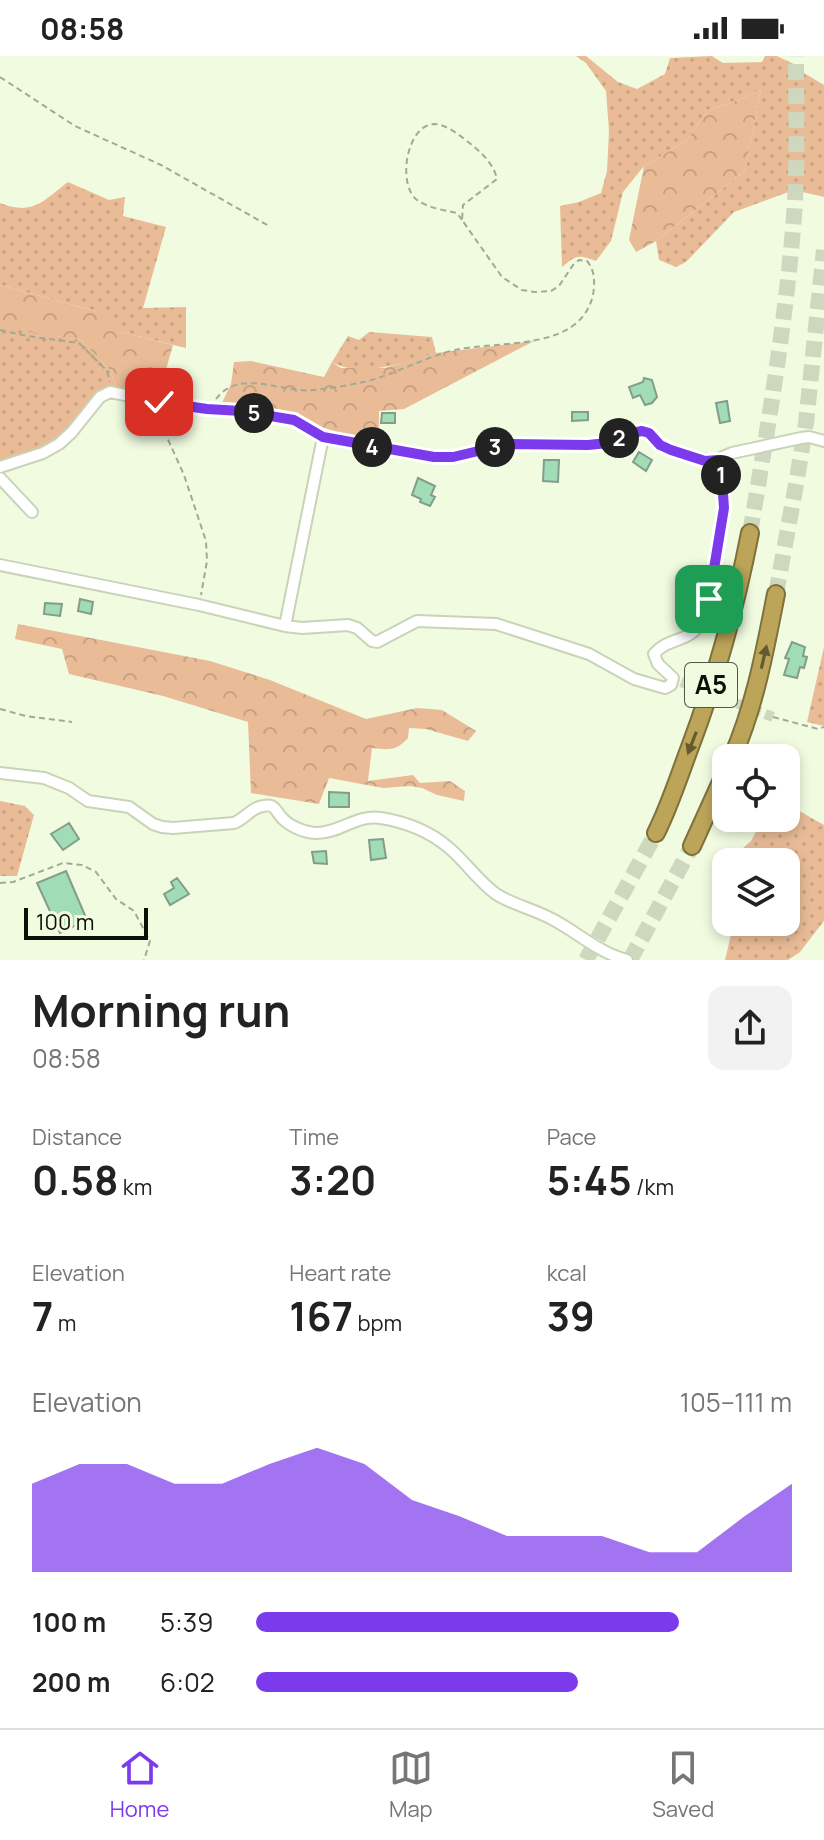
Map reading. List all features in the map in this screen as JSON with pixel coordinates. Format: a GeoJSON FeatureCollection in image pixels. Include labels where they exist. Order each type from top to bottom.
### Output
{"type":"FeatureCollection","features":[{"type":"Feature","properties":{"kind":"highway","name":"Α5"},"geometry":{"type":"LineString","coordinates":[[656,833],[710,690],[750,533]]}},
{"type":"Feature","properties":{"kind":"highway","name":"Α5"},"geometry":{"type":"LineString","coordinates":[[737,744],[757,683],[776,594]]}},
{"type":"Feature","properties":{"kind":"highway"},"geometry":{"type":"LineString","coordinates":[[692,846],[712,802]]}},
{"type":"Feature","properties":{"kind":"street"},"geometry":{"type":"LineString","coordinates":[[0,467],[56,446],[72,432],[100,397],[114,392],[159,402],[294,420],[323,437],[434,457],[453,457],[508,444],[608,443],[642,431],[649,433],[660,445],[705,461],[801,438],[824,441]]}},
{"type":"Feature","properties":{"kind":"street"},"geometry":{"type":"LineString","coordinates":[[285,626],[323,437]]}},
{"type":"Feature","properties":{"kind":"street"},"geometry":{"type":"LineString","coordinates":[[0,565],[199,605],[285,626],[348,625],[377,642],[417,621],[496,624],[589,654],[634,679],[665,688],[677,680],[658,664],[654,654],[665,644],[694,632],[705,614],[709,599],[724,508],[718,460]]}},
{"type":"Feature","properties":{"kind":"street"},"geometry":{"type":"LineString","coordinates":[[0,478],[32,512]]}},
{"type":"Feature","properties":{"kind":"street"},"geometry":{"type":"LineString","coordinates":[[0,773],[44,778],[69,788],[88,801],[129,807],[162,827],[234,823],[253,810],[269,805],[292,826],[316,833],[367,817],[413,826],[447,845],[497,894],[551,918],[608,954],[627,960]]}},
{"type":"Feature","properties":{"kind":"path"},"geometry":{"type":"LineString","coordinates":[[0,77],[75,126],[161,165],[269,226]]}},
{"type":"Feature","properties":{"kind":"path"},"geometry":{"type":"LineString","coordinates":[[207,409],[222,390],[246,383],[309,391],[368,381],[454,350],[544,339],[567,331],[582,319],[594,292],[593,268],[587,261],[579,260],[573,265],[559,286],[551,291],[522,290],[502,277],[457,213],[415,199],[408,189],[406,178],[409,149],[415,136],[425,126],[437,124],[457,134],[484,156],[497,174],[497,179],[463,205],[462,220]]}},
{"type":"Feature","properties":{"kind":"path"},"geometry":{"type":"LineString","coordinates":[[0,330],[79,343],[107,371],[114,392]]}},
{"type":"Feature","properties":{"kind":"path"},"geometry":{"type":"LineString","coordinates":[[159,402],[162,426],[184,475],[206,541],[207,561],[199,605]]}},
{"type":"Feature","properties":{"kind":"path"},"geometry":{"type":"LineString","coordinates":[[0,709],[72,722]]}},
{"type":"Feature","properties":{"kind":"path"},"geometry":{"type":"LineString","coordinates":[[773,717],[818,729],[824,727]]}},
{"type":"Feature","properties":{"kind":"path"},"geometry":{"type":"LineString","coordinates":[[0,883],[13,882],[63,863],[82,865],[96,872],[116,899],[134,911],[150,941],[144,960]]}},
{"type":"Feature","properties":{"kind":"green space"},"geometry":{"type":"Polygon","coordinates":[[[576,56],[586,56],[618,82],[637,89],[665,74],[670,58],[712,56],[723,63],[762,62],[765,56],[777,56],[802,68],[804,73],[824,85],[824,197],[794,190],[734,212],[686,262],[676,267],[659,260],[656,241],[745,171],[761,89],[708,110],[686,141],[644,166],[623,192],[611,241],[596,261],[578,257],[562,267],[560,206],[601,193],[607,171],[609,131],[606,91],[586,63],[576,56]]]}},
{"type":"Feature","properties":{"kind":"green space"},"geometry":{"type":"Polygon","coordinates":[[[761,89],[745,171],[656,241],[636,252],[629,240],[644,166],[686,141],[708,110],[761,89]]]}},
{"type":"Feature","properties":{"kind":"green space"},"geometry":{"type":"Polygon","coordinates":[[[68,182],[109,200],[125,197],[123,216],[166,227],[143,308],[186,307],[186,348],[122,332],[95,311],[0,285],[0,203],[11,207],[29,207],[68,182]]]}},
{"type":"Feature","properties":{"kind":"green space"},"geometry":{"type":"Polygon","coordinates":[[[0,285],[95,311],[116,322],[122,332],[173,345],[158,397],[117,391],[110,370],[81,340],[0,327],[0,285]]]}},
{"type":"Feature","properties":{"kind":"green space"},"geometry":{"type":"Polygon","coordinates":[[[0,326],[81,340],[110,370],[117,391],[109,390],[52,445],[0,464],[0,326]]]}},
{"type":"Feature","properties":{"kind":"green space"},"geometry":{"type":"Polygon","coordinates":[[[369,332],[432,337],[436,353],[369,369],[343,367],[332,362],[348,336],[359,340],[369,332]]]}},
{"type":"Feature","properties":{"kind":"green space"},"geometry":{"type":"Polygon","coordinates":[[[534,341],[404,409],[379,411],[379,442],[345,435],[295,413],[221,405],[231,384],[234,362],[251,361],[324,377],[332,362],[341,368],[385,368],[436,353],[534,341]]]}},
{"type":"Feature","properties":{"kind":"green space"},"geometry":{"type":"Polygon","coordinates":[[[18,624],[210,661],[270,680],[366,719],[417,708],[442,710],[476,731],[468,741],[426,729],[409,728],[408,738],[400,745],[388,749],[372,748],[368,781],[413,775],[420,783],[450,781],[465,791],[464,801],[422,788],[383,788],[329,778],[319,804],[251,793],[248,722],[163,696],[69,674],[62,649],[15,639],[18,624]]]}},
{"type":"Feature","properties":{"kind":"green space"},"geometry":{"type":"Polygon","coordinates":[[[824,647],[824,726],[807,722],[824,647]]]}},
{"type":"Feature","properties":{"kind":"green space"},"geometry":{"type":"Polygon","coordinates":[[[0,801],[25,806],[34,815],[17,876],[0,876],[0,801]]]}},
{"type":"Feature","properties":{"kind":"green space"},"geometry":{"type":"Polygon","coordinates":[[[800,811],[824,825],[824,921],[800,952],[788,960],[725,960],[731,936],[800,936],[800,848],[743,848],[756,832],[800,832],[800,811]]]}},
{"type":"Feature","properties":{"kind":"building"},"geometry":{"type":"Polygon","coordinates":[[[644,378],[652,380],[657,397],[645,405],[640,395],[633,398],[629,387],[643,382],[644,378]]]}},
{"type":"Feature","properties":{"kind":"building"},"geometry":{"type":"Polygon","coordinates":[[[727,401],[730,421],[720,423],[716,403],[727,401]]]}},
{"type":"Feature","properties":{"kind":"building"},"geometry":{"type":"Polygon","coordinates":[[[572,412],[588,412],[588,420],[572,421],[572,412]]]}},
{"type":"Feature","properties":{"kind":"building"},"geometry":{"type":"Polygon","coordinates":[[[382,413],[395,413],[395,423],[381,423],[382,413]]]}},
{"type":"Feature","properties":{"kind":"building"},"geometry":{"type":"Polygon","coordinates":[[[639,452],[652,460],[646,471],[633,462],[639,452]]]}},
{"type":"Feature","properties":{"kind":"building"},"geometry":{"type":"Polygon","coordinates":[[[544,460],[559,460],[558,482],[543,481],[544,460]]]}},
{"type":"Feature","properties":{"kind":"building"},"geometry":{"type":"Polygon","coordinates":[[[418,478],[435,486],[431,495],[435,497],[430,506],[412,495],[418,478]]]}},
{"type":"Feature","properties":{"kind":"building"},"geometry":{"type":"Polygon","coordinates":[[[80,599],[93,602],[91,614],[78,611],[80,599]]]}},
{"type":"Feature","properties":{"kind":"building"},"geometry":{"type":"Polygon","coordinates":[[[45,603],[62,604],[60,616],[44,614],[45,603]]]}},
{"type":"Feature","properties":{"kind":"building"},"geometry":{"type":"Polygon","coordinates":[[[792,642],[805,647],[803,656],[807,657],[797,678],[784,675],[789,659],[785,658],[792,642]]]}},
{"type":"Feature","properties":{"kind":"building"},"geometry":{"type":"Polygon","coordinates":[[[329,792],[349,793],[349,807],[329,807],[329,792]]]}},
{"type":"Feature","properties":{"kind":"building"},"geometry":{"type":"Polygon","coordinates":[[[69,823],[79,839],[63,850],[51,834],[69,823]]]}},
{"type":"Feature","properties":{"kind":"building"},"geometry":{"type":"Polygon","coordinates":[[[383,839],[386,858],[371,860],[369,840],[383,839]]]}},
{"type":"Feature","properties":{"kind":"building"},"geometry":{"type":"Polygon","coordinates":[[[326,851],[327,864],[314,863],[312,852],[326,851]]]}},
{"type":"Feature","properties":{"kind":"building"},"geometry":{"type":"Polygon","coordinates":[[[66,871],[87,920],[60,933],[37,883],[66,871]]]}},
{"type":"Feature","properties":{"kind":"building"},"geometry":{"type":"Polygon","coordinates":[[[177,878],[189,894],[170,905],[164,894],[174,888],[171,882],[177,878]]]}},
{"type":"Feature","properties":{"kind":"tunnel"},"geometry":{"type":"LineString","coordinates":[[750,533],[776,374],[791,256],[796,176],[796,56]]}},
{"type":"Feature","properties":{"kind":"tunnel"},"geometry":{"type":"LineString","coordinates":[[776,594],[806,423],[824,250]]}},
{"type":"Feature","properties":{"kind":"tunnel"},"geometry":{"type":"LineString","coordinates":[[681,682],[773,717]]}},
{"type":"Feature","properties":{"kind":"tunnel"},"geometry":{"type":"LineString","coordinates":[[586,960],[656,833]]}},
{"type":"Feature","properties":{"kind":"tunnel"},"geometry":{"type":"LineString","coordinates":[[630,960],[692,846]]}},
{"type":"Feature","properties":{"kind":"route"},"geometry":{"type":"LineString","coordinates":[[159,402],[294,420],[323,437],[434,457],[453,457],[508,444],[608,443],[627,434],[649,433],[665,448],[705,461],[718,460],[724,508],[709,599]]}}]}
